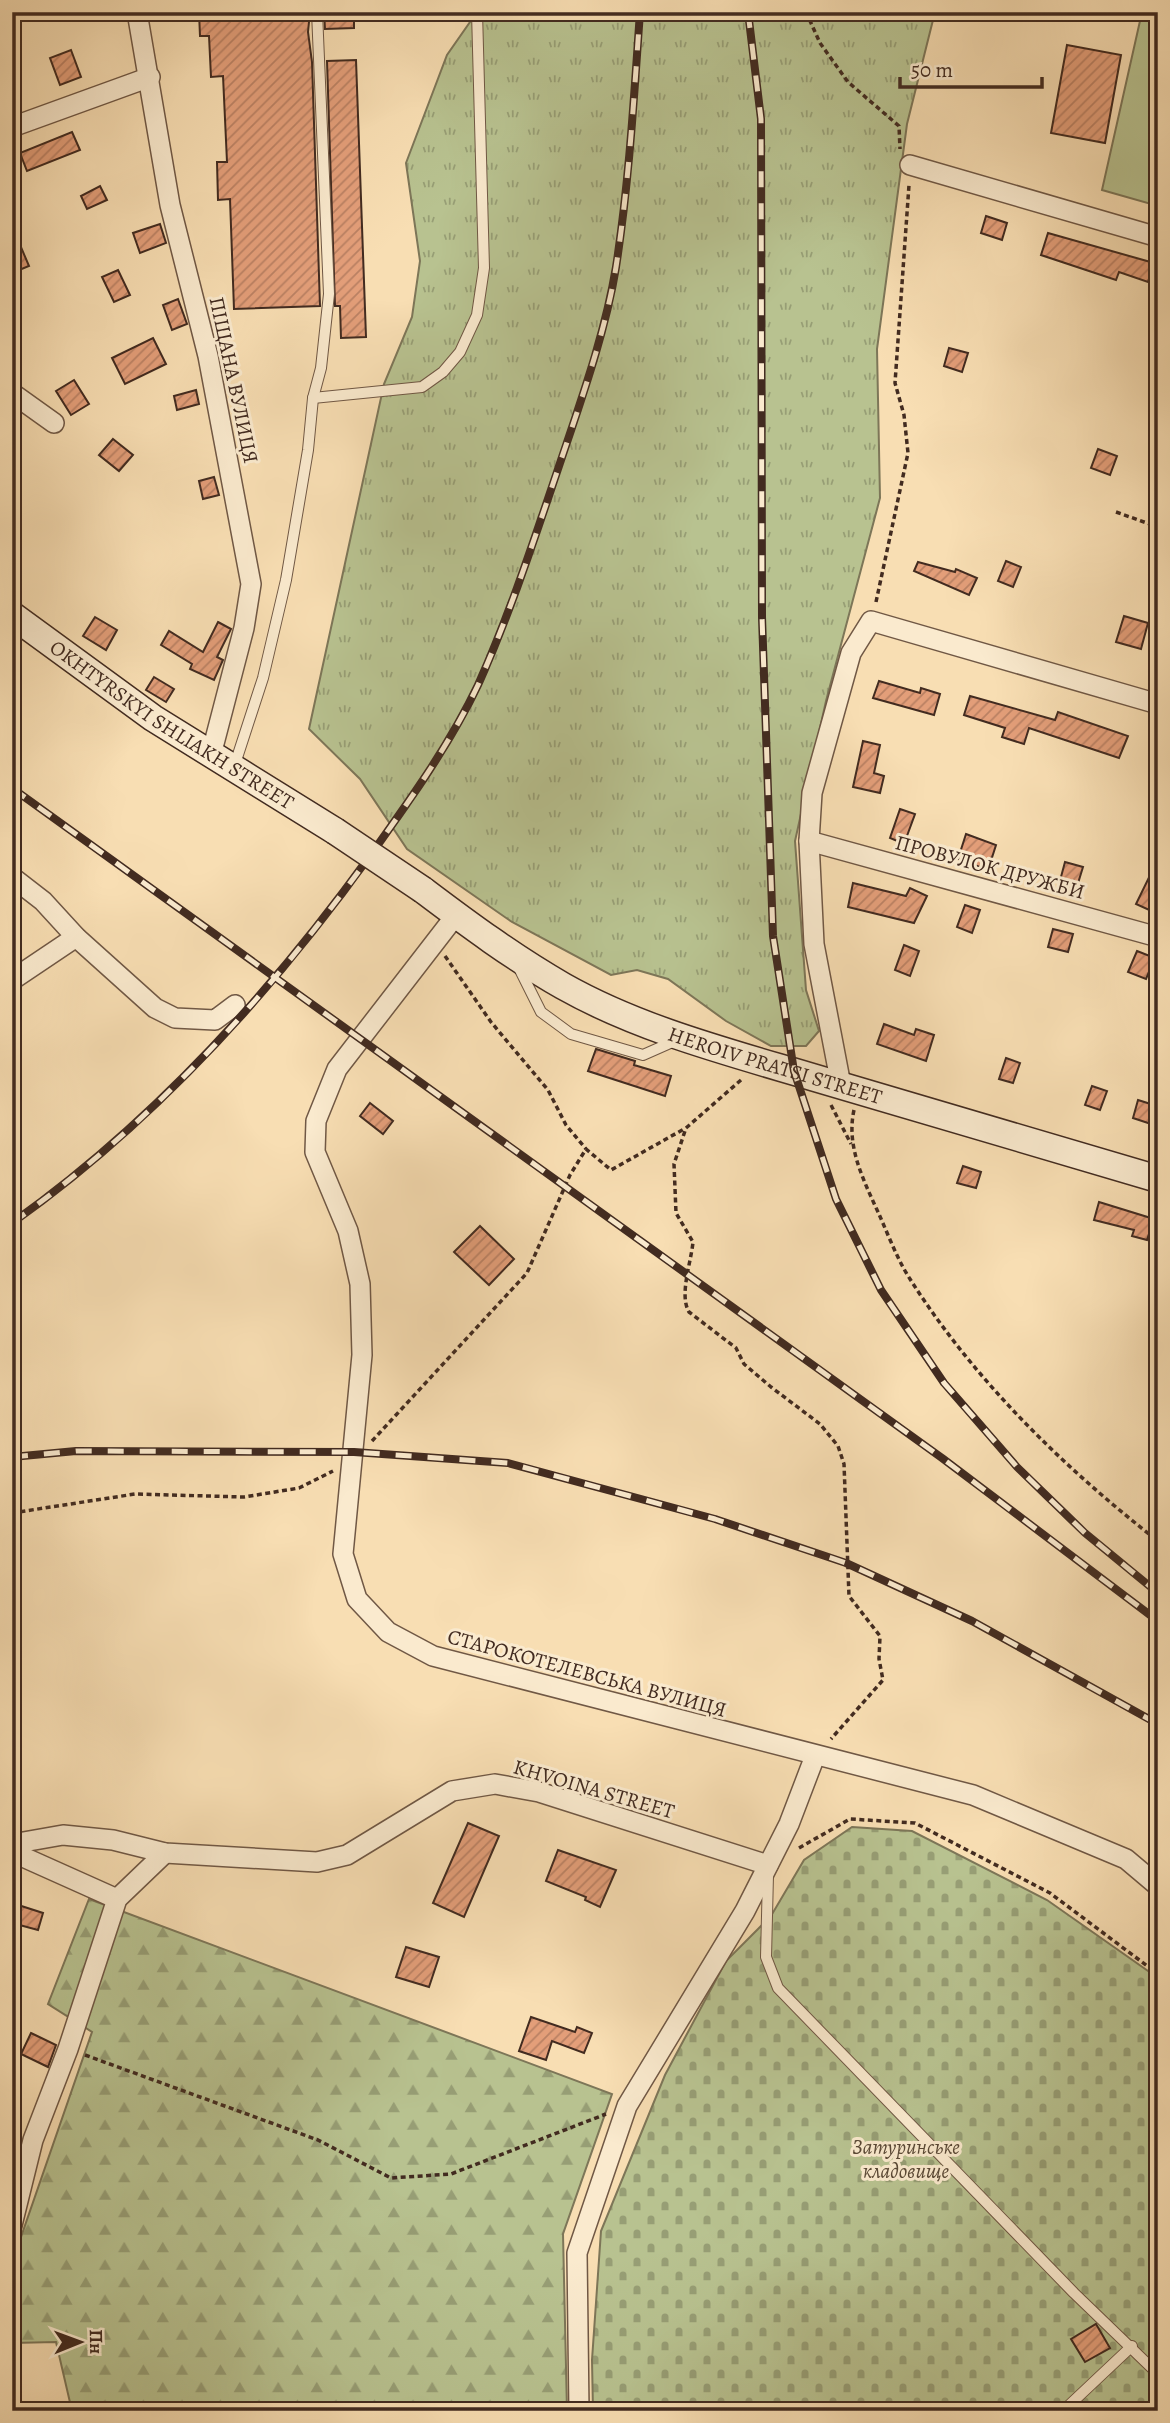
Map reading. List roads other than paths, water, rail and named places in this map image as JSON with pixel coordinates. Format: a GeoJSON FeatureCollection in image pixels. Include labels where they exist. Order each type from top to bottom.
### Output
{"type":"FeatureCollection","features":[{"type":"Feature","properties":{"kind":"main road","name":"OKHTYRSKYI SHLIAKH STREET"},"geometry":{"type":"LineString","coordinates":[[12,615],[153,718],[335,831],[423,890]]}},
{"type":"Feature","properties":{"kind":"main road","name":"HEROIV PRATSI STREET"},"geometry":{"type":"LineString","coordinates":[[423,890],[513,954],[564,986],[616,1011],[842,1091],[1158,1179]]}},
{"type":"Feature","properties":{"kind":"street","name":"ПІЩАНА ВУЛИЦЯ"},"geometry":{"type":"LineString","coordinates":[[137,12],[170,205],[208,356],[251,584],[244,628],[211,755]]}},
{"type":"Feature","properties":{"kind":"street"},"geometry":{"type":"LineString","coordinates":[[12,127],[150,77]]}},
{"type":"Feature","properties":{"kind":"street"},"geometry":{"type":"LineString","coordinates":[[910,164],[1158,237]]}},
{"type":"Feature","properties":{"kind":"street"},"geometry":{"type":"LineString","coordinates":[[12,393],[54,423]]}},
{"type":"Feature","properties":{"kind":"street"},"geometry":{"type":"LineString","coordinates":[[842,1091],[814,944],[809,841],[812,793],[851,653],[871,621],[1158,704]]}},
{"type":"Feature","properties":{"kind":"street","name":"ПРОВУЛОК ДРУЖБИ"},"geometry":{"type":"LineString","coordinates":[[809,841],[1158,937]]}},
{"type":"Feature","properties":{"kind":"street"},"geometry":{"type":"LineString","coordinates":[[12,877],[43,901],[76,937],[155,1008],[175,1018],[215,1020],[235,1005]]}},
{"type":"Feature","properties":{"kind":"street","name":"СТАРОКОТЕЛЕВСЬКА ВУЛИЦЯ"},"geometry":{"type":"LineString","coordinates":[[456,915],[337,1069],[316,1121],[315,1152],[327,1187],[348,1231],[360,1284],[362,1355],[343,1554],[356,1599],[388,1632],[433,1656],[973,1795],[1126,1859],[1158,1886]]}},
{"type":"Feature","properties":{"kind":"street"},"geometry":{"type":"LineString","coordinates":[[12,980],[76,937]]}},
{"type":"Feature","properties":{"kind":"street"},"geometry":{"type":"LineString","coordinates":[[579,2411],[577,2253],[627,2106],[744,1911],[789,1824],[815,1756]]}},
{"type":"Feature","properties":{"kind":"street","name":"KHVOINA STREET"},"geometry":{"type":"LineString","coordinates":[[12,1844],[63,1835],[113,1840],[165,1853],[317,1862],[347,1855],[452,1791],[495,1784],[539,1792],[768,1865]]}},
{"type":"Feature","properties":{"kind":"street"},"geometry":{"type":"LineString","coordinates":[[12,1852],[117,1899]]}},
{"type":"Feature","properties":{"kind":"street"},"geometry":{"type":"LineString","coordinates":[[12,2225],[33,2140],[68,2049],[117,1899],[165,1853]]}},
{"type":"Feature","properties":{"kind":"lane"},"geometry":{"type":"LineString","coordinates":[[233,770],[263,678],[286,580],[308,450],[313,398],[321,368],[329,294],[317,12]]}},
{"type":"Feature","properties":{"kind":"lane"},"geometry":{"type":"LineString","coordinates":[[313,398],[422,387],[443,372],[460,352],[477,316],[484,268],[477,12]]}},
{"type":"Feature","properties":{"kind":"lane"},"geometry":{"type":"LineString","coordinates":[[513,954],[541,1012],[571,1034],[643,1055],[684,1037]]}},
{"type":"Feature","properties":{"kind":"lane"},"geometry":{"type":"LineString","coordinates":[[768,1865],[766,1958],[778,1988],[1074,2293],[1132,2346],[1158,2374]]}},
{"type":"Feature","properties":{"kind":"lane"},"geometry":{"type":"LineString","coordinates":[[1063,2411],[1132,2346]]}},
{"type":"Feature","properties":{"kind":"railway"},"geometry":{"type":"LineString","coordinates":[[12,1223],[114,1142],[162,1098],[251,1005],[333,905],[401,813],[467,707],[520,579],[582,396],[605,318],[616,267],[624,204],[640,12]]}},
{"type":"Feature","properties":{"kind":"railway"},"geometry":{"type":"LineString","coordinates":[[748,12],[761,119],[762,617],[773,936],[794,1071],[836,1199],[881,1290],[944,1383],[1017,1467],[1085,1533],[1158,1593]]}},
{"type":"Feature","properties":{"kind":"railway"},"geometry":{"type":"LineString","coordinates":[[12,788],[942,1458],[1158,1621]]}},
{"type":"Feature","properties":{"kind":"railway"},"geometry":{"type":"LineString","coordinates":[[12,1457],[76,1451],[354,1452],[508,1463],[715,1519],[846,1563],[972,1621],[1158,1724]]}},
{"type":"Feature","properties":{"kind":"park label","name":"Затуринське кладовище"},"geometry":{"type":"Point","coordinates":[906,2159]}}]}
